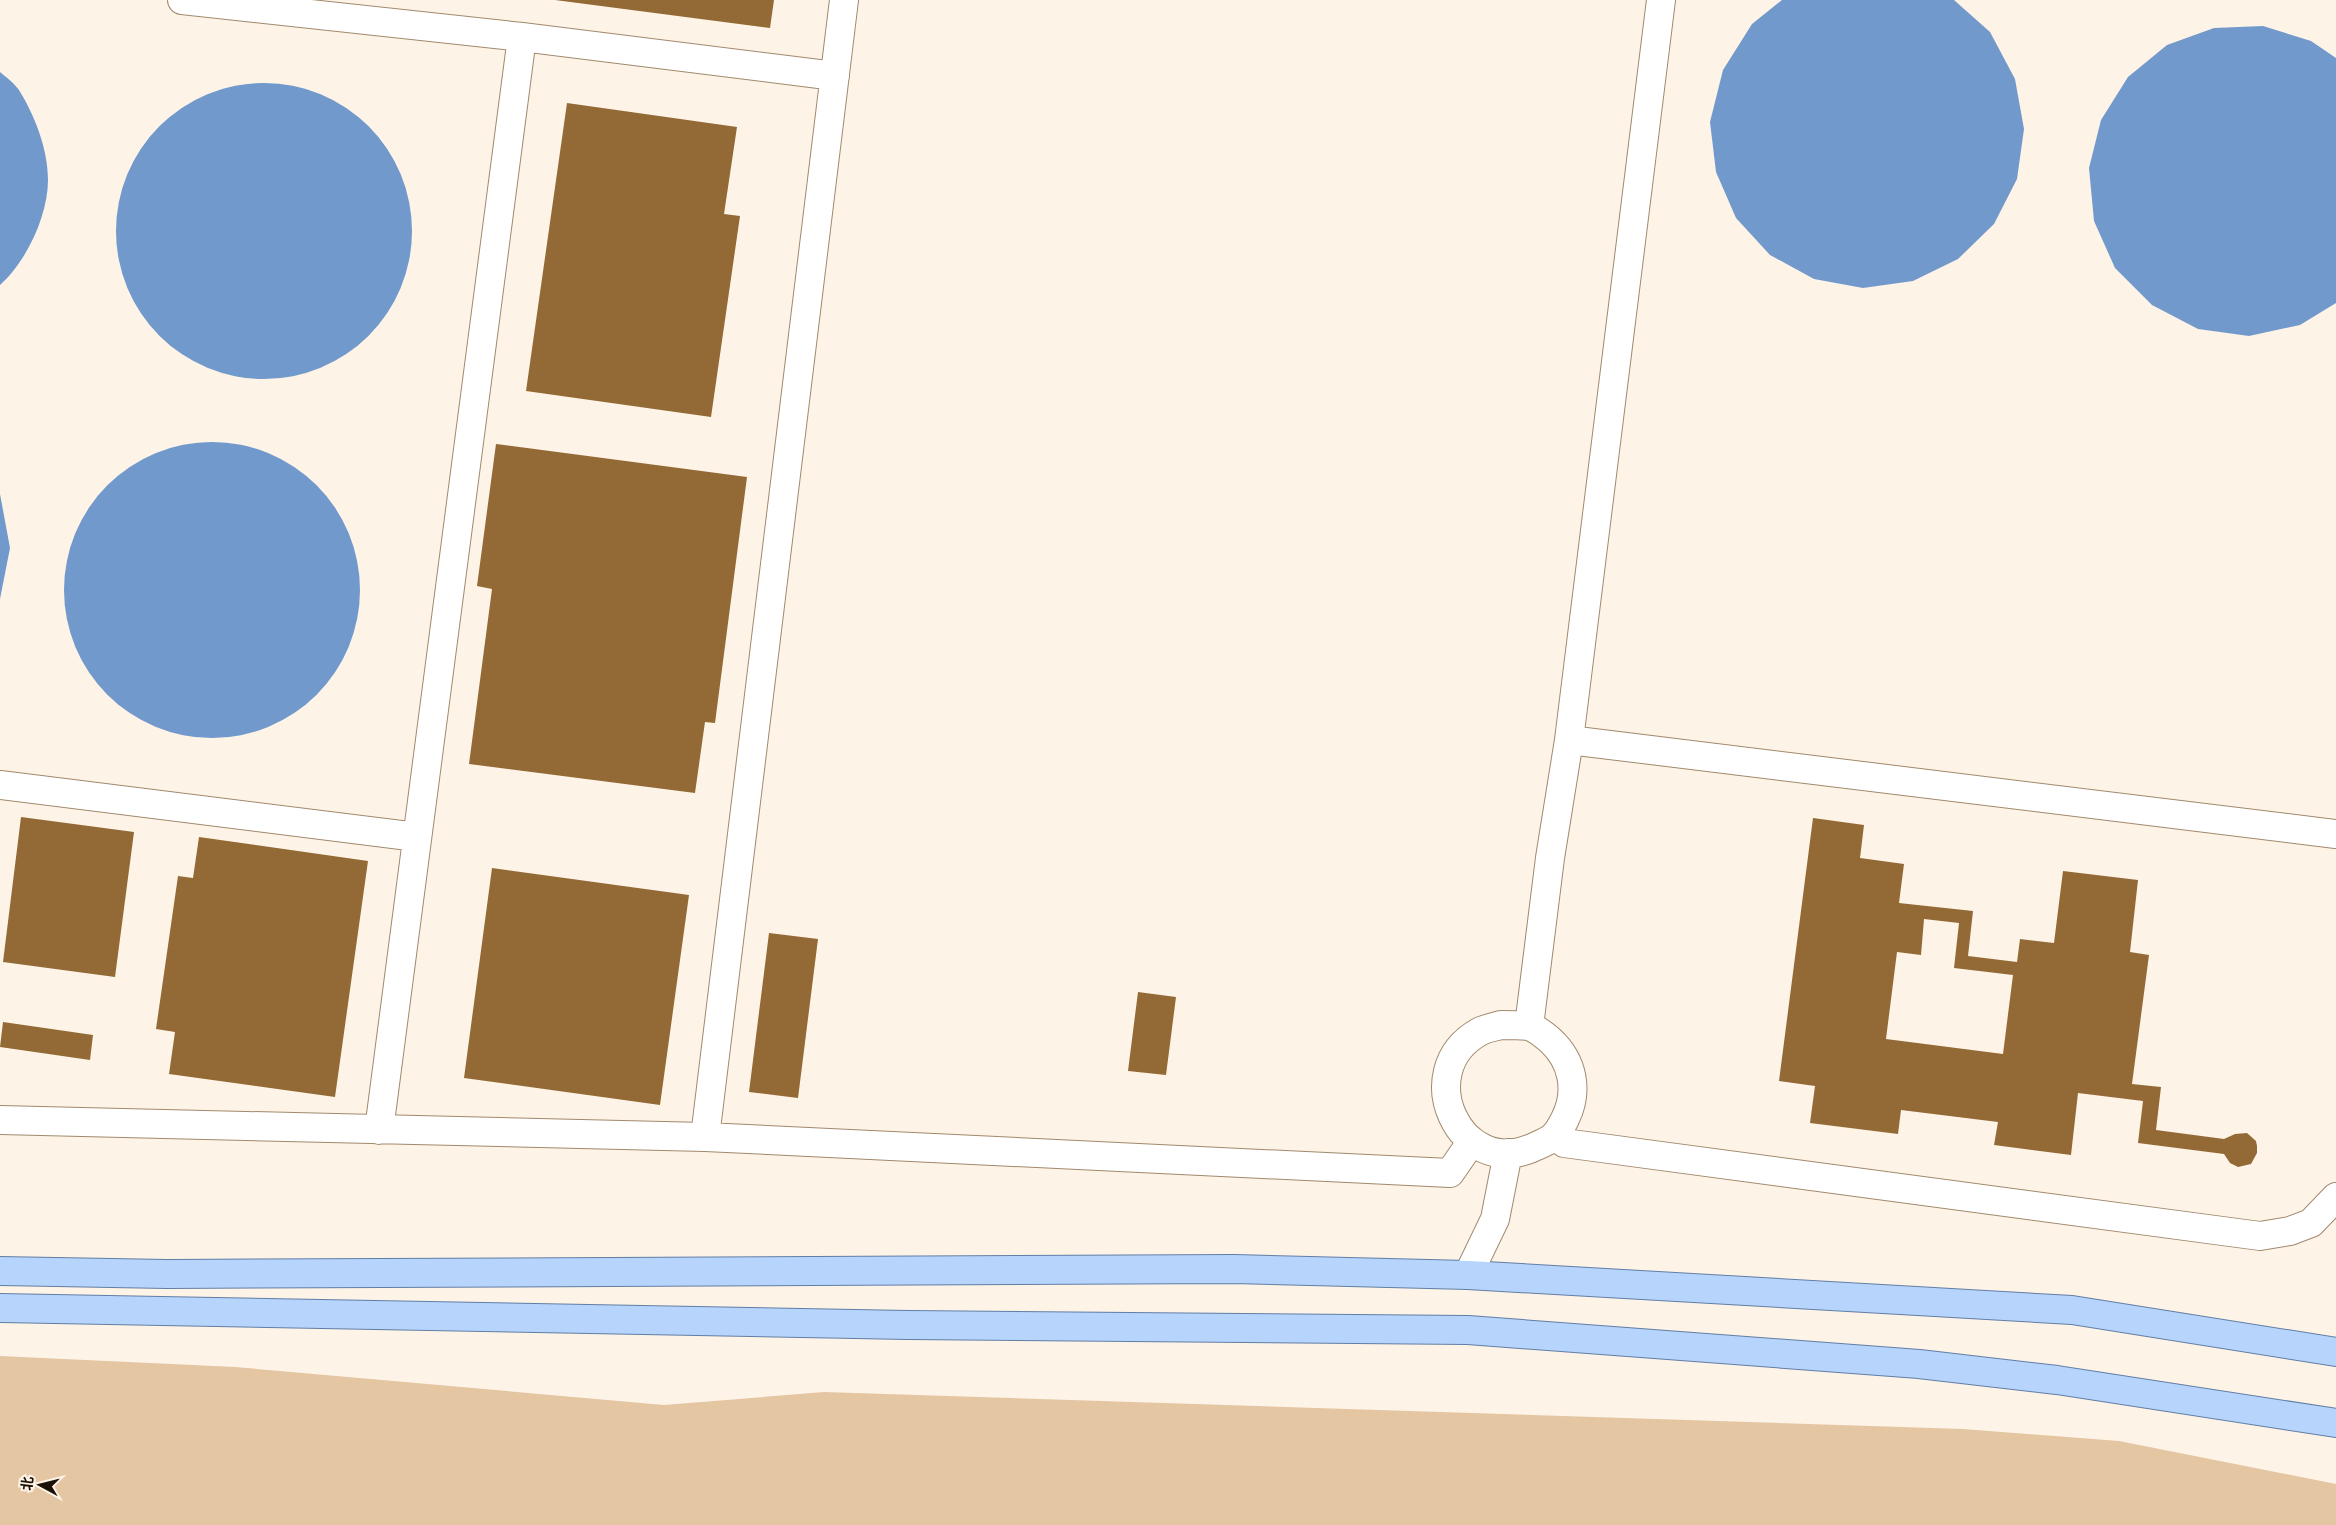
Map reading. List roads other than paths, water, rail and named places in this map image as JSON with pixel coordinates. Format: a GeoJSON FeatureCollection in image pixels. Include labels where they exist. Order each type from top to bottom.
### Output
{"type":"FeatureCollection","features":[{"type":"Feature","properties":{"kind":"main road"},"geometry":{"type":"LineString","coordinates":[[0,1271],[187,1274],[1234,1269],[1468,1275],[2072,1310],[2336,1352]]}},
{"type":"Feature","properties":{"kind":"main road"},"geometry":{"type":"LineString","coordinates":[[0,1308],[898,1325],[1468,1330],[1918,1364],[2057,1380],[2336,1422]]}},
{"type":"Feature","properties":{"kind":"lane"},"geometry":{"type":"LineString","coordinates":[[182,0],[522,37],[835,76]]}},
{"type":"Feature","properties":{"kind":"lane"},"geometry":{"type":"LineString","coordinates":[[704,1137],[844,0]]}},
{"type":"Feature","properties":{"kind":"lane"},"geometry":{"type":"LineString","coordinates":[[1529,1026],[1550,858],[1569,740],[1660,0]]}},
{"type":"Feature","properties":{"kind":"lane"},"geometry":{"type":"LineString","coordinates":[[379,1130],[522,37]]}},
{"type":"Feature","properties":{"kind":"lane"},"geometry":{"type":"LineString","coordinates":[[1569,740],[2336,834]]}},
{"type":"Feature","properties":{"kind":"lane"},"geometry":{"type":"LineString","coordinates":[[0,785],[417,837]]}},
{"type":"Feature","properties":{"kind":"lane"},"geometry":{"type":"LineString","coordinates":[[1501,1025],[1529,1026],[1544,1034],[1560,1049],[1570,1068],[1574,1090],[1569,1111],[1556,1136],[1526,1150],[1508,1153],[1489,1150],[1472,1141],[1457,1126],[1447,1106],[1445,1084],[1450,1062],[1463,1044],[1480,1031],[1501,1025]]}},
{"type":"Feature","properties":{"kind":"lane"},"geometry":{"type":"LineString","coordinates":[[0,1120],[704,1137],[1450,1173],[1472,1141]]}},
{"type":"Feature","properties":{"kind":"lane"},"geometry":{"type":"LineString","coordinates":[[1556,1136],[1564,1143],[2260,1236],[2290,1231],[2311,1223],[2336,1197]]}},
{"type":"Feature","properties":{"kind":"lane"},"geometry":{"type":"LineString","coordinates":[[1468,1275],[1495,1219],[1508,1153]]}},
{"type":"Feature","properties":{"kind":"water"},"geometry":{"type":"Polygon","coordinates":[[[1782,0],[1954,0],[1990,32],[2015,79],[2024,129],[2017,179],[1994,224],[1958,259],[1913,281],[1863,288],[1814,279],[1770,255],[1736,218],[1716,172],[1710,122],[1723,70],[1752,24],[1782,0]]]}},
{"type":"Feature","properties":{"kind":"water"},"geometry":{"type":"Polygon","coordinates":[[[2263,26],[2311,41],[2336,58],[2336,303],[2300,325],[2249,336],[2198,329],[2152,305],[2115,268],[2094,221],[2089,168],[2101,120],[2128,77],[2167,45],[2214,28],[2263,26]]]}},
{"type":"Feature","properties":{"kind":"water"},"geometry":{"type":"Polygon","coordinates":[[[0,72],[19,90],[40,133],[46,157],[48,180],[44,208],[34,237],[18,264],[0,285],[0,72]]]}},
{"type":"Feature","properties":{"kind":"water"},"geometry":{"type":"Polygon","coordinates":[[[264,83],[293,86],[334,101],[358,117],[378,137],[394,161],[405,188],[409,202],[412,231],[409,260],[394,301],[378,325],[358,345],[334,361],[307,372],[293,376],[264,379],[235,376],[194,361],[170,345],[150,325],[134,301],[123,274],[119,260],[116,231],[119,202],[134,161],[150,137],[170,117],[194,101],[221,90],[235,86],[264,83]]]}},
{"type":"Feature","properties":{"kind":"water"},"geometry":{"type":"Polygon","coordinates":[[[212,442],[241,445],[282,460],[306,476],[326,496],[335,508],[348,533],[357,561],[360,590],[357,619],[342,660],[326,684],[306,704],[294,713],[269,726],[241,735],[212,738],[183,735],[142,720],[118,704],[98,684],[89,672],[76,647],[67,619],[64,590],[67,561],[82,520],[98,496],[118,476],[130,467],[155,454],[183,445],[212,442]]]}},
{"type":"Feature","properties":{"kind":"water"},"geometry":{"type":"Polygon","coordinates":[[[0,494],[10,548],[0,599],[0,494]]]}}]}
